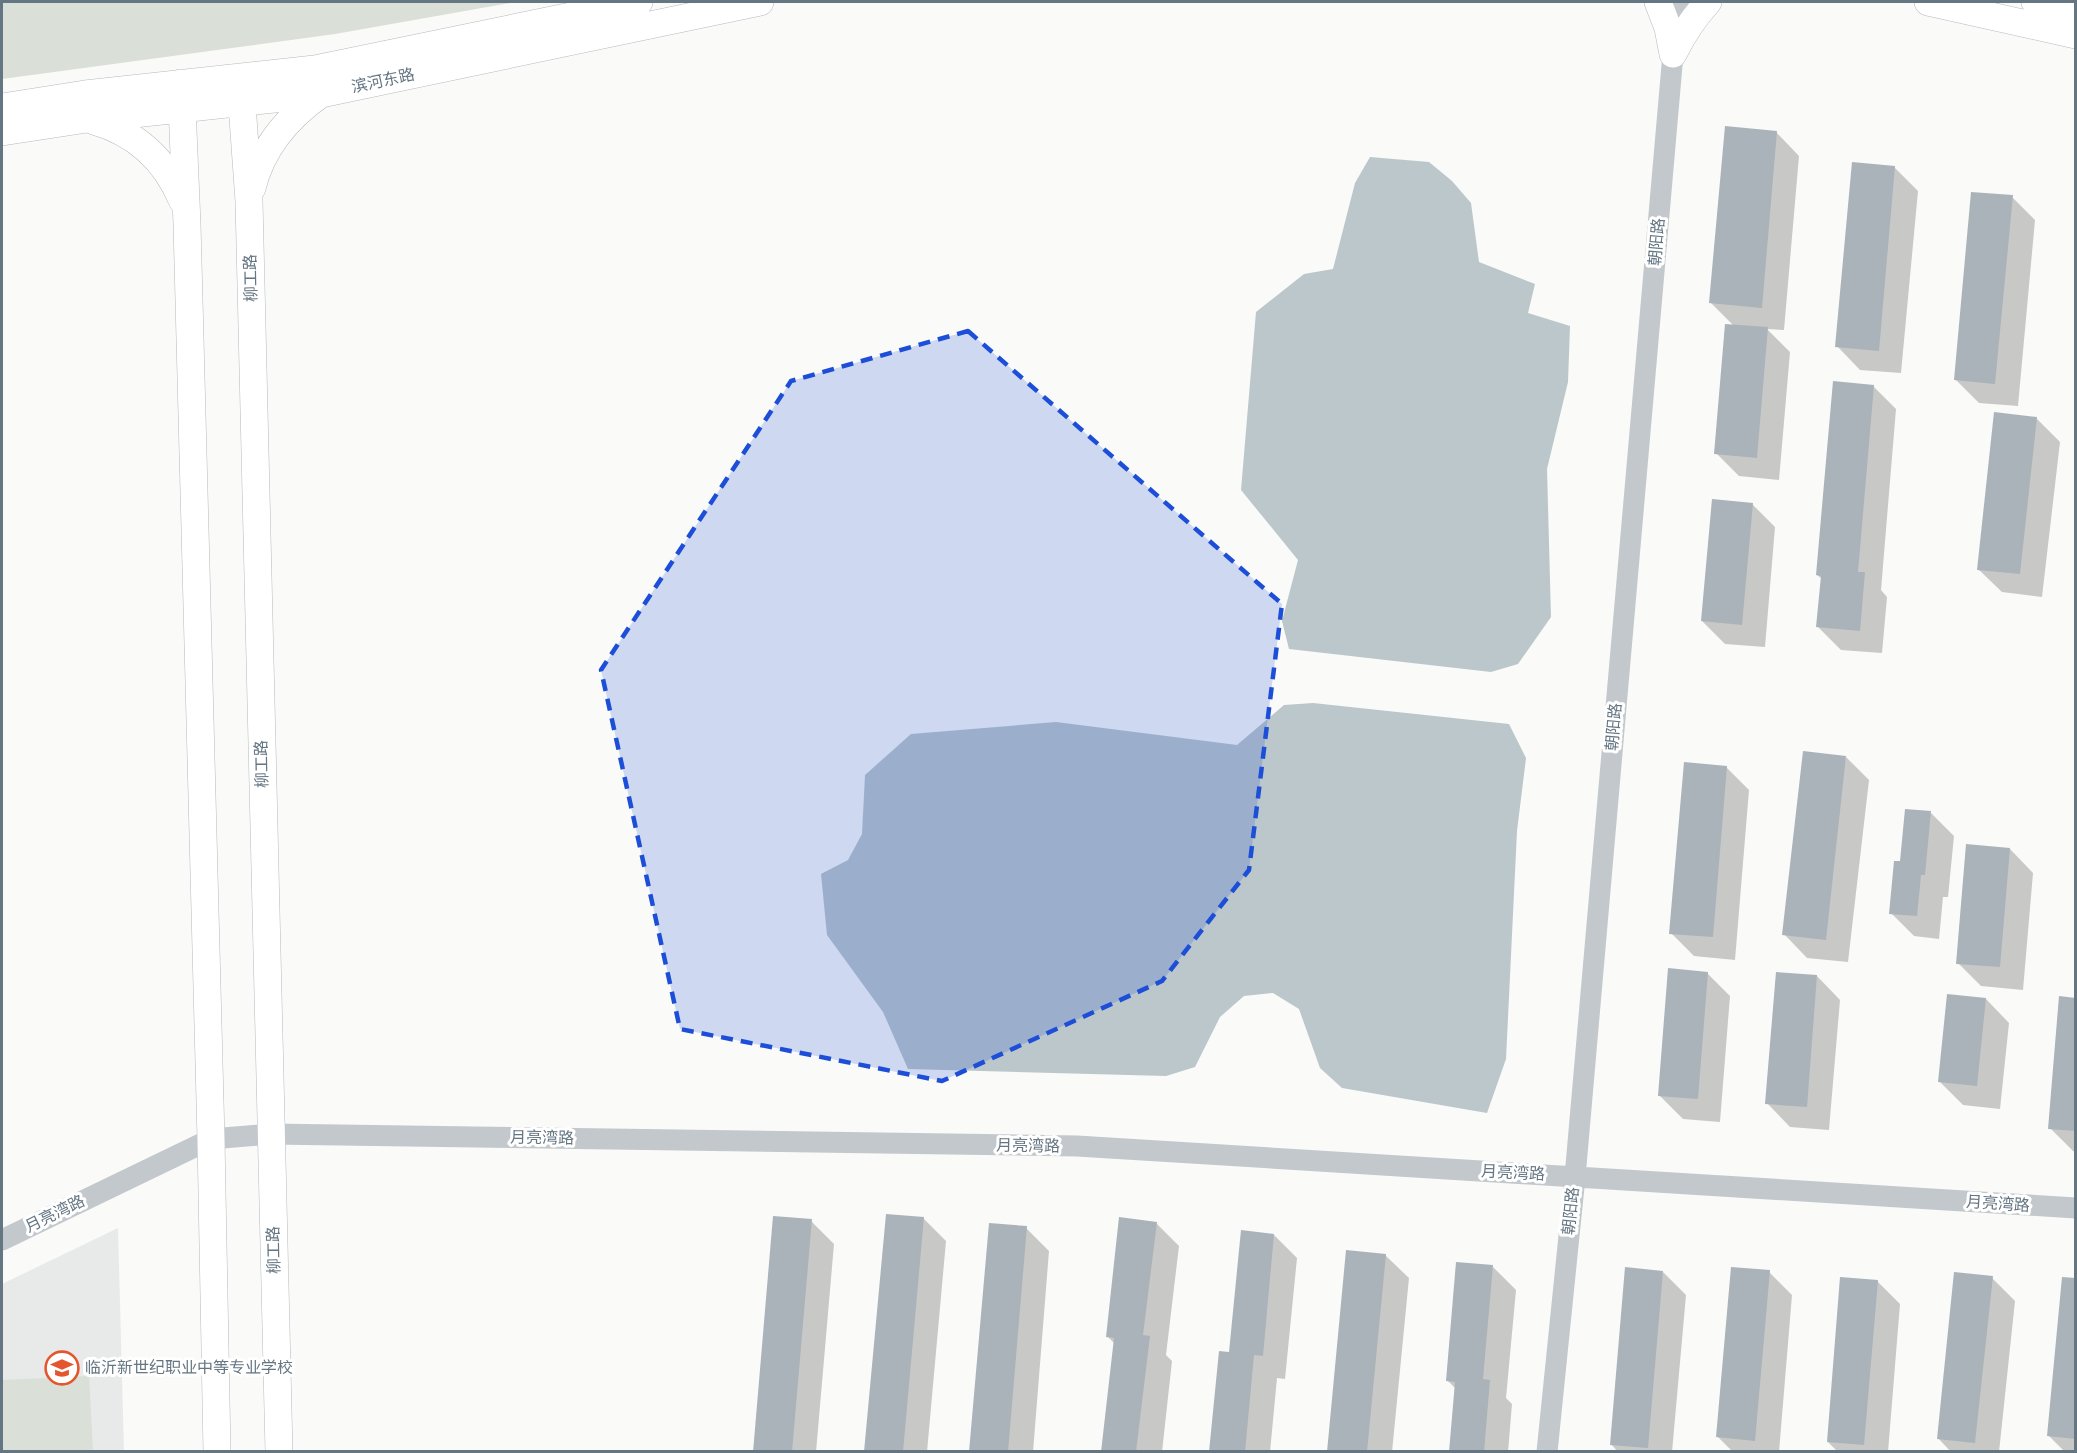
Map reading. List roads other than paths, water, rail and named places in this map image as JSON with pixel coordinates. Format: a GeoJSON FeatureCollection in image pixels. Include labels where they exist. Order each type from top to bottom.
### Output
{"type":"FeatureCollection","features":[{"type":"Feature","properties":{"kind":"main road","name":"滨河东路"},"geometry":{"type":"LineString","coordinates":[[241,90],[315,69],[639,2]]}},
{"type":"Feature","properties":{"kind":"main road","name":"滨河东路"},"geometry":{"type":"LineString","coordinates":[[2,107],[85,94],[181,96],[241,90],[321,94],[760,2]]}},
{"type":"Feature","properties":{"kind":"main road"},"geometry":{"type":"LineString","coordinates":[[1658,2],[1668,28],[1673,54]]}},
{"type":"Feature","properties":{"kind":"main road"},"geometry":{"type":"LineString","coordinates":[[1673,54],[1695,15],[1708,2]]}},
{"type":"Feature","properties":{"kind":"main road"},"geometry":{"type":"LineString","coordinates":[[1928,2],[2076,35]]}},
{"type":"Feature","properties":{"kind":"main road"},"geometry":{"type":"LineString","coordinates":[[2035,2],[2076,11]]}},
{"type":"Feature","properties":{"kind":"main road","name":"柳工路"},"geometry":{"type":"LineString","coordinates":[[241,90],[249,201],[279,1452]]}},
{"type":"Feature","properties":{"kind":"main road"},"geometry":{"type":"LineString","coordinates":[[249,201],[262,159],[274,140],[287,122],[321,94]]}},
{"type":"Feature","properties":{"kind":"main road","name":"滨河东路"},"geometry":{"type":"LineString","coordinates":[[2,132],[87,119],[181,96]]}},
{"type":"Feature","properties":{"kind":"main road"},"geometry":{"type":"LineString","coordinates":[[181,96],[187,224],[217,1452]]}},
{"type":"Feature","properties":{"kind":"main road"},"geometry":{"type":"LineString","coordinates":[[87,119],[112,126],[135,138],[154,154],[170,175],[181,199],[187,224]]}},
{"type":"Feature","properties":{"kind":"street","name":"朝阳路"},"geometry":{"type":"LineString","coordinates":[[1547,1452],[1575,1176],[1673,54],[1680,2]]}},
{"type":"Feature","properties":{"kind":"street","name":"月亮湾路"},"geometry":{"type":"LineString","coordinates":[[2,1240],[211,1139],[271,1134],[1077,1146],[2076,1209]]}},
{"type":"Feature","properties":{"kind":"place","name":"临沂新世纪职业中等专业学校"},"geometry":{"type":"Point","coordinates":[62,1368]}}]}
